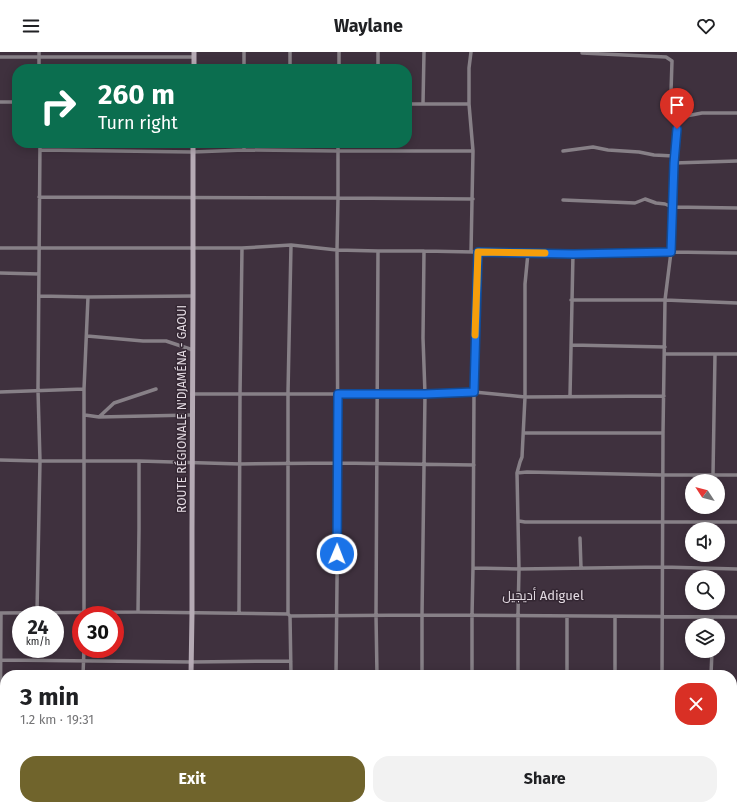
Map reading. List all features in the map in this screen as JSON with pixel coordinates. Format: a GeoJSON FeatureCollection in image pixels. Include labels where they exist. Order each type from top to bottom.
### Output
{"type":"FeatureCollection","features":[{"type":"Feature","properties":{"kind":"street"},"geometry":{"type":"LineString","coordinates":[[39,52],[39,64]]}},
{"type":"Feature","properties":{"kind":"street"},"geometry":{"type":"LineString","coordinates":[[244,52],[244,64]]}},
{"type":"Feature","properties":{"kind":"street"},"geometry":{"type":"LineString","coordinates":[[290,52],[290,64]]}},
{"type":"Feature","properties":{"kind":"street"},"geometry":{"type":"LineString","coordinates":[[339,52],[339,64]]}},
{"type":"Feature","properties":{"kind":"street"},"geometry":{"type":"LineString","coordinates":[[378,52],[378,64]]}},
{"type":"Feature","properties":{"kind":"street"},"geometry":{"type":"LineString","coordinates":[[423,104],[424,52]]}},
{"type":"Feature","properties":{"kind":"street"},"geometry":{"type":"LineString","coordinates":[[471,52],[469,68],[469,104],[473,151],[471,252]]}},
{"type":"Feature","properties":{"kind":"street"},"geometry":{"type":"LineString","coordinates":[[582,53],[666,57],[672,61],[672,92],[679,116],[674,156],[671,252],[665,300],[662,670]]}},
{"type":"Feature","properties":{"kind":"street"},"geometry":{"type":"LineString","coordinates":[[0,56],[39,57],[194,55]]}},
{"type":"Feature","properties":{"kind":"street"},"geometry":{"type":"LineString","coordinates":[[0,102],[12,102]]}},
{"type":"Feature","properties":{"kind":"street"},"geometry":{"type":"LineString","coordinates":[[412,104],[469,104]]}},
{"type":"Feature","properties":{"kind":"street"},"geometry":{"type":"LineString","coordinates":[[679,116],[702,113],[737,113]]}},
{"type":"Feature","properties":{"kind":"street","name":"ROUTE RÉGIONALE N'DJAMÉNA - GAOUI"},"geometry":{"type":"LineString","coordinates":[[191,670],[193,148]]}},
{"type":"Feature","properties":{"kind":"street"},"geometry":{"type":"LineString","coordinates":[[563,150],[593,148],[674,156]]}},
{"type":"Feature","properties":{"kind":"street"},"geometry":{"type":"LineString","coordinates":[[37,606],[40,461],[38,390],[40,150],[193,152],[244,150],[473,151]]}},
{"type":"Feature","properties":{"kind":"street"},"geometry":{"type":"LineString","coordinates":[[336,670],[338,463],[338,151]]}},
{"type":"Feature","properties":{"kind":"street"},"geometry":{"type":"LineString","coordinates":[[674,163],[737,161]]}},
{"type":"Feature","properties":{"kind":"street"},"geometry":{"type":"LineString","coordinates":[[39,197],[473,199]]}},
{"type":"Feature","properties":{"kind":"street"},"geometry":{"type":"LineString","coordinates":[[563,200],[635,203],[645,198],[656,203],[665,204],[672,207],[737,208]]}},
{"type":"Feature","properties":{"kind":"street"},"geometry":{"type":"LineString","coordinates":[[0,248],[242,248],[291,245],[337,250],[378,251],[573,254],[737,252]]}},
{"type":"Feature","properties":{"kind":"street"},"geometry":{"type":"LineString","coordinates":[[291,245],[288,393],[289,615],[291,670]]}},
{"type":"Feature","properties":{"kind":"street"},"geometry":{"type":"LineString","coordinates":[[239,613],[242,248]]}},
{"type":"Feature","properties":{"kind":"street"},"geometry":{"type":"LineString","coordinates":[[377,670],[378,251]]}},
{"type":"Feature","properties":{"kind":"street"},"geometry":{"type":"LineString","coordinates":[[422,670],[425,394],[423,338],[424,251]]}},
{"type":"Feature","properties":{"kind":"street"},"geometry":{"type":"LineString","coordinates":[[472,670],[474,392],[478,252]]}},
{"type":"Feature","properties":{"kind":"street"},"geometry":{"type":"LineString","coordinates":[[518,670],[519,521],[517,473],[522,457],[524,433],[525,284],[528,253]]}},
{"type":"Feature","properties":{"kind":"street"},"geometry":{"type":"LineString","coordinates":[[570,396],[573,254]]}},
{"type":"Feature","properties":{"kind":"street"},"geometry":{"type":"LineString","coordinates":[[0,273],[39,274]]}},
{"type":"Feature","properties":{"kind":"street"},"geometry":{"type":"LineString","coordinates":[[39,296],[193,296]]}},
{"type":"Feature","properties":{"kind":"street"},"geometry":{"type":"LineString","coordinates":[[84,606],[84,389],[88,297]]}},
{"type":"Feature","properties":{"kind":"street"},"geometry":{"type":"LineString","coordinates":[[571,300],[665,300],[737,303]]}},
{"type":"Feature","properties":{"kind":"street"},"geometry":{"type":"LineString","coordinates":[[87,336],[143,341],[166,341],[193,350]]}},
{"type":"Feature","properties":{"kind":"street"},"geometry":{"type":"LineString","coordinates":[[571,345],[665,348]]}},
{"type":"Feature","properties":{"kind":"street"},"geometry":{"type":"LineString","coordinates":[[665,354],[737,354]]}},
{"type":"Feature","properties":{"kind":"street"},"geometry":{"type":"LineString","coordinates":[[713,474],[715,354]]}},
{"type":"Feature","properties":{"kind":"street"},"geometry":{"type":"LineString","coordinates":[[0,392],[84,389]]}},
{"type":"Feature","properties":{"kind":"street"},"geometry":{"type":"LineString","coordinates":[[99,417],[114,403],[156,389]]}},
{"type":"Feature","properties":{"kind":"street"},"geometry":{"type":"LineString","coordinates":[[192,394],[425,394],[474,392],[525,396],[664,396]]}},
{"type":"Feature","properties":{"kind":"street"},"geometry":{"type":"LineString","coordinates":[[85,415],[99,417],[192,415]]}},
{"type":"Feature","properties":{"kind":"street"},"geometry":{"type":"LineString","coordinates":[[524,433],[663,433]]}},
{"type":"Feature","properties":{"kind":"street"},"geometry":{"type":"LineString","coordinates":[[0,460],[139,461],[240,464],[338,463],[474,465]]}},
{"type":"Feature","properties":{"kind":"street"},"geometry":{"type":"LineString","coordinates":[[138,612],[140,529],[139,461]]}},
{"type":"Feature","properties":{"kind":"street"},"geometry":{"type":"LineString","coordinates":[[517,473],[535,472],[685,475]]}},
{"type":"Feature","properties":{"kind":"street"},"geometry":{"type":"LineString","coordinates":[[725,475],[737,475]]}},
{"type":"Feature","properties":{"kind":"street"},"geometry":{"type":"LineString","coordinates":[[519,521],[737,522]]}},
{"type":"Feature","properties":{"kind":"street"},"geometry":{"type":"LineString","coordinates":[[580,538],[581,568]]}},
{"type":"Feature","properties":{"kind":"street"},"geometry":{"type":"LineString","coordinates":[[473,568],[737,569]]}},
{"type":"Feature","properties":{"kind":"street"},"geometry":{"type":"LineString","coordinates":[[0,670],[0,613],[12,613]]}},
{"type":"Feature","properties":{"kind":"street"},"geometry":{"type":"LineString","coordinates":[[124,613],[239,613],[289,615],[737,617]]}},
{"type":"Feature","properties":{"kind":"street"},"geometry":{"type":"LineString","coordinates":[[567,616],[567,670]]}},
{"type":"Feature","properties":{"kind":"street"},"geometry":{"type":"LineString","coordinates":[[615,616],[615,670]]}},
{"type":"Feature","properties":{"kind":"street"},"geometry":{"type":"LineString","coordinates":[[712,658],[712,670]]}},
{"type":"Feature","properties":{"kind":"street"},"geometry":{"type":"LineString","coordinates":[[0,660],[191,662],[291,661]]}},
{"type":"Feature","properties":{"kind":"street"},"geometry":{"type":"LineString","coordinates":[[83,670],[84,661]]}},
{"type":"Feature","properties":{"kind":"street"},"geometry":{"type":"LineString","coordinates":[[0,756],[0,771]]}},
{"type":"Feature","properties":{"kind":"slow traffic"},"geometry":{"type":"LineString","coordinates":[[475,335],[478,252],[545,253]]}},
{"type":"Feature","properties":{"kind":"district","name":"أديجيل Adiguel"},"geometry":{"type":"Point","coordinates":[543,595]}},
{"type":"Feature","properties":{"kind":"route"},"geometry":{"type":"LineString","coordinates":[[337,554],[338,394],[425,394],[474,392],[478,252],[573,254],[671,252],[674,163],[677,129]]}}]}
